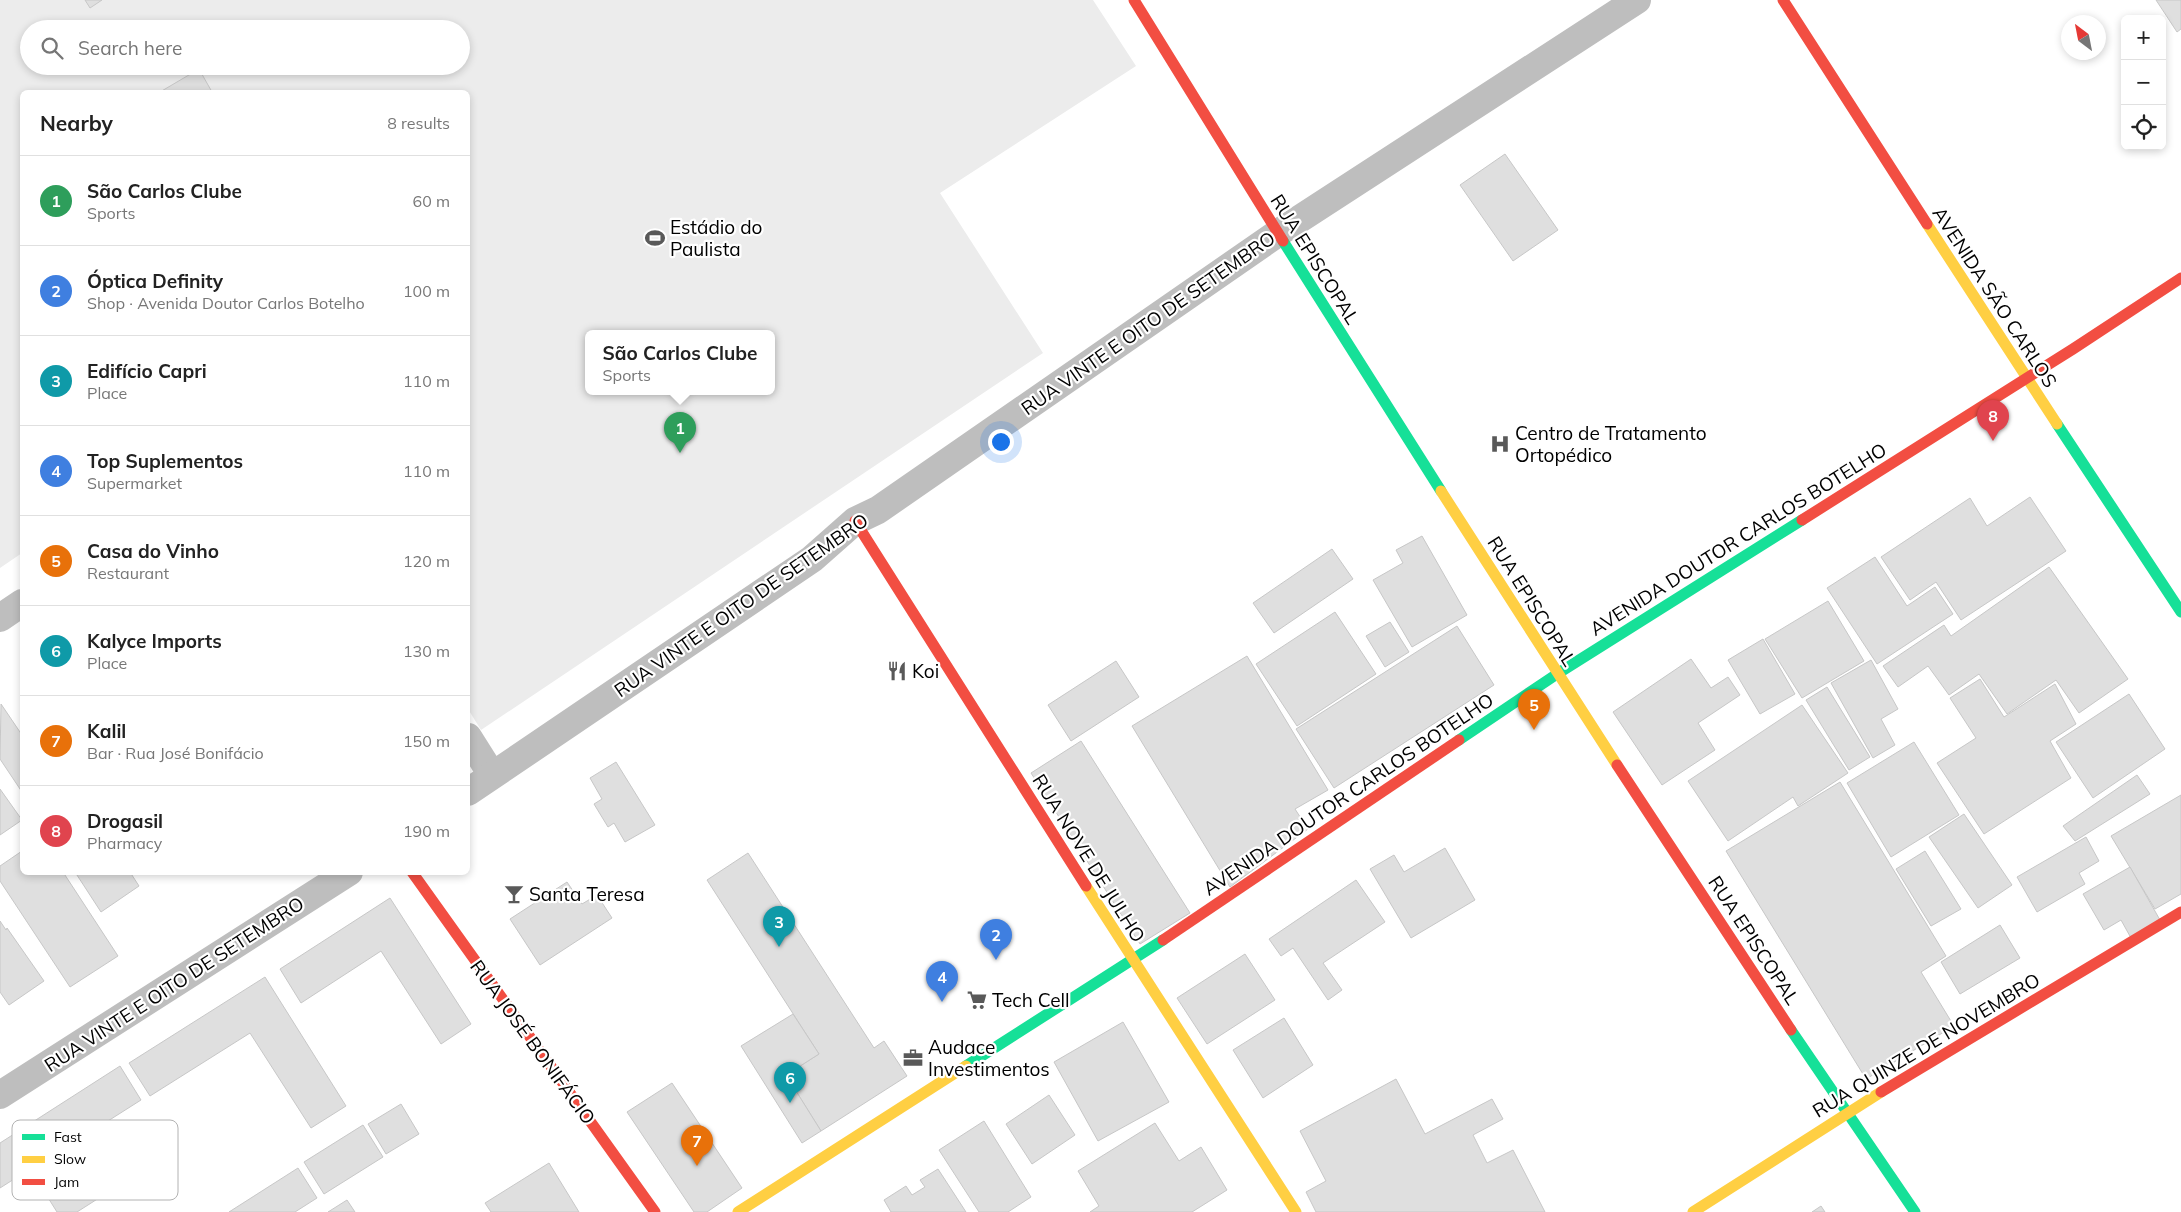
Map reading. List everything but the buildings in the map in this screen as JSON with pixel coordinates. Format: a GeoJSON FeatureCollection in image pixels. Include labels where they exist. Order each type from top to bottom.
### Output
{"type":"FeatureCollection","features":[{"type":"Feature","properties":{"kind":"main road","name":"RUA EPISCOPAL"},"geometry":{"type":"LineString","coordinates":[[1134,0],[1278,233],[1557,674],[1846,1113],[1915,1212]]}},
{"type":"Feature","properties":{"kind":"main road","name":"AVENIDA SÃO CARLOS"},"geometry":{"type":"LineString","coordinates":[[1783,0],[2027,378],[2181,612]]}},
{"type":"Feature","properties":{"kind":"main road","name":"AVENIDA DOUTOR CARLOS BOTELHO"},"geometry":{"type":"LineString","coordinates":[[738,1212],[1134,960],[1557,674],[2027,378],[2181,278]]}},
{"type":"Feature","properties":{"kind":"main road","name":"RUA NOVE DE JULHO"},"geometry":{"type":"LineString","coordinates":[[855,520],[1296,1212]]}},
{"type":"Feature","properties":{"kind":"main road","name":"RUA JOSÉ BONIFÁCIO"},"geometry":{"type":"LineString","coordinates":[[414,875],[655,1212]]}},
{"type":"Feature","properties":{"kind":"main road","name":"RUA QUINZE DE NOVEMBRO"},"geometry":{"type":"LineString","coordinates":[[1693,1212],[1846,1113],[2181,912]]}},
{"type":"Feature","properties":{"kind":"street","name":"RUA VINTE E OITO DE SETEMBRO"},"geometry":{"type":"LineString","coordinates":[[470,791],[812,559],[855,520],[878,510],[1278,233],[1638,0]]}},
{"type":"Feature","properties":{"kind":"street"},"geometry":{"type":"LineString","coordinates":[[0,618],[20,604]]}},
{"type":"Feature","properties":{"kind":"street"},"geometry":{"type":"LineString","coordinates":[[470,740],[492,775]]}},
{"type":"Feature","properties":{"kind":"street","name":"RUA VINTE E OITO DE SETEMBRO"},"geometry":{"type":"LineString","coordinates":[[0,1095],[344,875]]}},
{"type":"Feature","properties":{"kind":"shaded area"},"geometry":{"type":"Polygon","coordinates":[[[0,0],[1093,0],[1136,66],[940,193],[1043,353],[481,730],[470,712],[470,90],[20,90],[20,554],[0,568],[0,0]]]}},
{"type":"Feature","properties":{"kind":"traffic: fast"},"geometry":{"type":"LineString","coordinates":[[1283,241],[1441,491]]}},
{"type":"Feature","properties":{"kind":"traffic: fast"},"geometry":{"type":"LineString","coordinates":[[2057,424],[2181,612]]}},
{"type":"Feature","properties":{"kind":"traffic: fast"},"geometry":{"type":"LineString","coordinates":[[1459,740],[1557,674],[1802,520]]}},
{"type":"Feature","properties":{"kind":"traffic: fast"},"geometry":{"type":"LineString","coordinates":[[966,1066],[1163,940]]}},
{"type":"Feature","properties":{"kind":"traffic: fast"},"geometry":{"type":"LineString","coordinates":[[1791,1030],[1915,1212]]}},
{"type":"Feature","properties":{"kind":"traffic: slow"},"geometry":{"type":"LineString","coordinates":[[1927,224],[2057,424]]}},
{"type":"Feature","properties":{"kind":"traffic: slow"},"geometry":{"type":"LineString","coordinates":[[1441,491],[1617,765]]}},
{"type":"Feature","properties":{"kind":"traffic: slow"},"geometry":{"type":"LineString","coordinates":[[1086,886],[1296,1212]]}},
{"type":"Feature","properties":{"kind":"traffic: slow"},"geometry":{"type":"LineString","coordinates":[[738,1212],[966,1066]]}},
{"type":"Feature","properties":{"kind":"traffic: slow"},"geometry":{"type":"LineString","coordinates":[[1693,1212],[1881,1092]]}},
{"type":"Feature","properties":{"kind":"traffic: jam"},"geometry":{"type":"LineString","coordinates":[[1134,0],[1283,241]]}},
{"type":"Feature","properties":{"kind":"traffic: jam"},"geometry":{"type":"LineString","coordinates":[[1783,0],[1927,224]]}},
{"type":"Feature","properties":{"kind":"traffic: jam"},"geometry":{"type":"LineString","coordinates":[[1802,520],[2073,349],[2181,278]]}},
{"type":"Feature","properties":{"kind":"traffic: jam"},"geometry":{"type":"LineString","coordinates":[[855,521],[1086,886]]}},
{"type":"Feature","properties":{"kind":"traffic: jam"},"geometry":{"type":"LineString","coordinates":[[1163,940],[1459,740]]}},
{"type":"Feature","properties":{"kind":"traffic: jam"},"geometry":{"type":"LineString","coordinates":[[1617,765],[1791,1030]]}},
{"type":"Feature","properties":{"kind":"traffic: jam"},"geometry":{"type":"LineString","coordinates":[[414,875],[655,1212]]}},
{"type":"Feature","properties":{"kind":"traffic: jam"},"geometry":{"type":"LineString","coordinates":[[1881,1092],[2181,912]]}},
{"type":"Feature","properties":{"kind":"place","name":"Estádio do Paulista"},"geometry":{"type":"Point","coordinates":[655,238]}},
{"type":"Feature","properties":{"kind":"place","name":"Drogasil"},"geometry":{"type":"Point","coordinates":[1993,441]}},
{"type":"Feature","properties":{"kind":"place","name":"Centro de Tratamento Ortopédico"},"geometry":{"type":"Point","coordinates":[1500,444]}},
{"type":"Feature","properties":{"kind":"place","name":"São Carlos Clube"},"geometry":{"type":"Point","coordinates":[680,453]}},
{"type":"Feature","properties":{"kind":"place","name":"Koi"},"geometry":{"type":"Point","coordinates":[897,671]}},
{"type":"Feature","properties":{"kind":"place","name":"Casa do Vinho"},"geometry":{"type":"Point","coordinates":[1534,730]}},
{"type":"Feature","properties":{"kind":"place","name":"Santa Teresa"},"geometry":{"type":"Point","coordinates":[514,894]}},
{"type":"Feature","properties":{"kind":"place","name":"Edifício Capri"},"geometry":{"type":"Point","coordinates":[779,947]}},
{"type":"Feature","properties":{"kind":"place","name":"Óptica Definity"},"geometry":{"type":"Point","coordinates":[996,960]}},
{"type":"Feature","properties":{"kind":"place","name":"Tech Cell"},"geometry":{"type":"Point","coordinates":[977,1000]}},
{"type":"Feature","properties":{"kind":"place","name":"Top Suplementos"},"geometry":{"type":"Point","coordinates":[942,1002]}},
{"type":"Feature","properties":{"kind":"place","name":"Audace Investimentos"},"geometry":{"type":"Point","coordinates":[913,1058]}},
{"type":"Feature","properties":{"kind":"place","name":"Kalyce Imports"},"geometry":{"type":"Point","coordinates":[790,1103]}},
{"type":"Feature","properties":{"kind":"place","name":"Kalil"},"geometry":{"type":"Point","coordinates":[697,1166]}}]}
